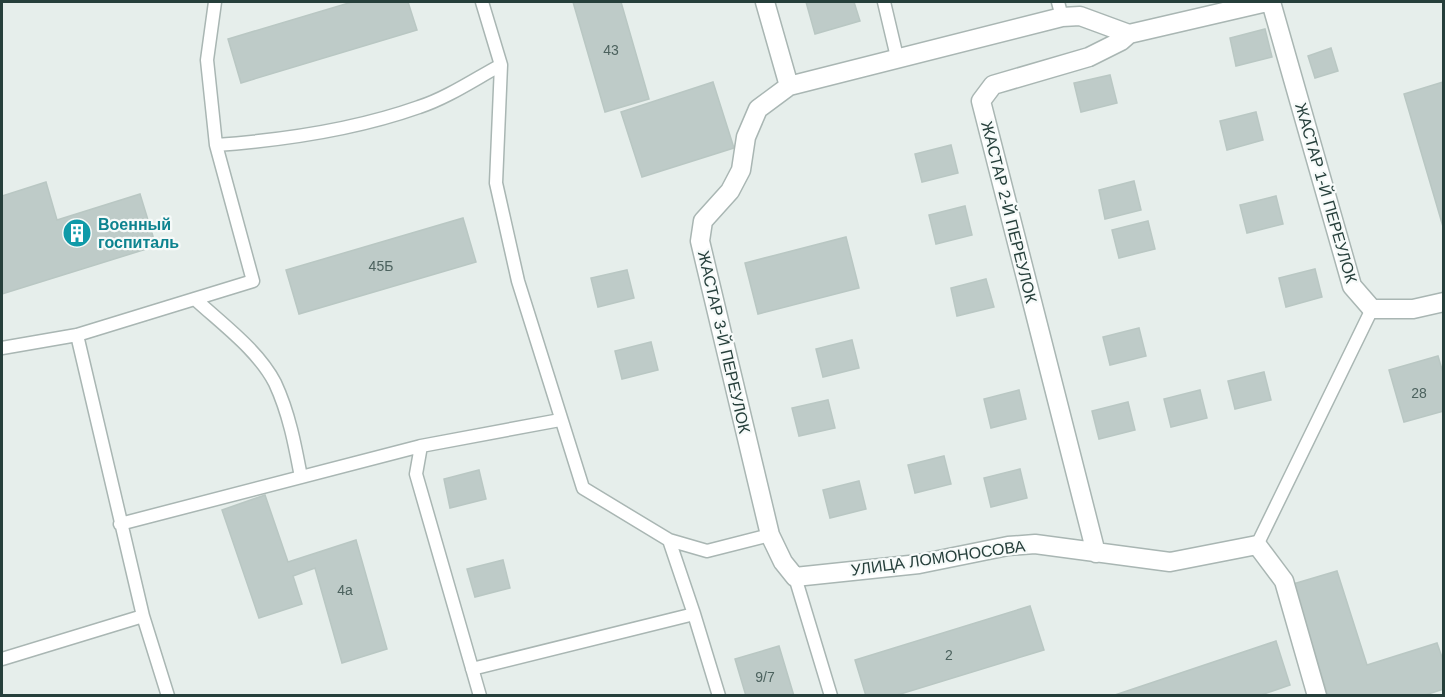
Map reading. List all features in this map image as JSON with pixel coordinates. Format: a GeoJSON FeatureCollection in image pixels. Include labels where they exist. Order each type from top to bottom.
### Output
{"type":"FeatureCollection","features":[{"type":"Feature","properties":{"kind":"street"},"geometry":{"type":"LineString","coordinates":[[765,2],[789,86]]}},
{"type":"Feature","properties":{"kind":"street","name":"ЖАСТАР 2-Й ПЕРЕУЛОК"},"geometry":{"type":"LineString","coordinates":[[1096,553],[981,101],[993,85],[1089,57],[1121,41],[1129,34],[1269,2]]}},
{"type":"Feature","properties":{"kind":"street","name":"ЖАСТАР 1-Й ПЕРЕУЛОК"},"geometry":{"type":"LineString","coordinates":[[1269,2],[1352,286],[1372,309]]}},
{"type":"Feature","properties":{"kind":"street","name":"ЖАСТАР 3-Й ПЕРЕУЛОК"},"geometry":{"type":"LineString","coordinates":[[795,577],[783,562],[770,535],[700,241],[703,221],[730,191],[741,170],[746,137],[758,109],[789,86],[1060,9],[1129,34]]}},
{"type":"Feature","properties":{"kind":"street"},"geometry":{"type":"LineString","coordinates":[[1372,309],[1413,309],[1443,302]]}},
{"type":"Feature","properties":{"kind":"street","name":"УЛИЦА ЛОМОНОСОВА"},"geometry":{"type":"LineString","coordinates":[[795,577],[919,564],[1008,546],[1035,544],[1170,562],[1257,545]]}},
{"type":"Feature","properties":{"kind":"street"},"geometry":{"type":"LineString","coordinates":[[1257,545],[1284,581],[1317,696]]}},
{"type":"Feature","properties":{"kind":"lane"},"geometry":{"type":"LineString","coordinates":[[2,348],[77,335],[253,281],[216,145],[207,60],[215,2]]}},
{"type":"Feature","properties":{"kind":"lane"},"geometry":{"type":"LineString","coordinates":[[482,2],[501,65],[496,183],[518,282],[583,488],[669,540],[707,551],[770,535]]}},
{"type":"Feature","properties":{"kind":"lane"},"geometry":{"type":"LineString","coordinates":[[884,2],[897,57]]}},
{"type":"Feature","properties":{"kind":"lane"},"geometry":{"type":"LineString","coordinates":[[216,145],[268,141],[345,128],[411,110],[501,65]]}},
{"type":"Feature","properties":{"kind":"lane"},"geometry":{"type":"LineString","coordinates":[[195,299],[245,346],[274,381],[289,418],[302,477]]}},
{"type":"Feature","properties":{"kind":"lane"},"geometry":{"type":"LineString","coordinates":[[1257,545],[1372,309]]}},
{"type":"Feature","properties":{"kind":"lane"},"geometry":{"type":"LineString","coordinates":[[77,335],[143,616],[168,696]]}},
{"type":"Feature","properties":{"kind":"lane"},"geometry":{"type":"LineString","coordinates":[[120,524],[421,446],[560,420]]}},
{"type":"Feature","properties":{"kind":"lane"},"geometry":{"type":"LineString","coordinates":[[421,446],[416,474],[480,696]]}},
{"type":"Feature","properties":{"kind":"lane"},"geometry":{"type":"LineString","coordinates":[[669,540],[718,696]]}},
{"type":"Feature","properties":{"kind":"lane"},"geometry":{"type":"LineString","coordinates":[[795,577],[831,696]]}},
{"type":"Feature","properties":{"kind":"lane"},"geometry":{"type":"LineString","coordinates":[[472,669],[694,614]]}},
{"type":"Feature","properties":{"kind":"lane"},"geometry":{"type":"LineString","coordinates":[[2,660],[143,616]]}},
{"type":"Feature","properties":{"kind":"building"},"geometry":{"type":"Polygon","coordinates":[[[352,2],[408,2],[417,30],[241,83],[228,39],[352,2]]]}},
{"type":"Feature","properties":{"kind":"building"},"geometry":{"type":"Polygon","coordinates":[[[573,2],[621,2],[649,99],[605,112],[573,2]]]}},
{"type":"Feature","properties":{"kind":"building"},"geometry":{"type":"Polygon","coordinates":[[[806,2],[854,2],[860,21],[815,34],[806,2]]]}},
{"type":"Feature","properties":{"kind":"building"},"geometry":{"type":"Polygon","coordinates":[[[1265,29],[1272,57],[1236,66],[1230,38],[1265,29]]]}},
{"type":"Feature","properties":{"kind":"building"},"geometry":{"type":"Polygon","coordinates":[[[1331,48],[1338,71],[1315,78],[1308,56],[1331,48]]]}},
{"type":"Feature","properties":{"kind":"building"},"geometry":{"type":"Polygon","coordinates":[[[1110,75],[1117,103],[1081,112],[1074,83],[1110,75]]]}},
{"type":"Feature","properties":{"kind":"building"},"geometry":{"type":"Polygon","coordinates":[[[713,82],[734,148],[642,177],[621,112],[713,82]]]}},
{"type":"Feature","properties":{"kind":"building"},"geometry":{"type":"Polygon","coordinates":[[[1443,82],[1444,86],[1444,230],[1404,94],[1443,82]]]}},
{"type":"Feature","properties":{"kind":"building"},"geometry":{"type":"Polygon","coordinates":[[[1256,112],[1263,140],[1227,150],[1220,121],[1256,112]]]}},
{"type":"Feature","properties":{"kind":"building"},"geometry":{"type":"Polygon","coordinates":[[[951,145],[958,173],[922,182],[915,154],[951,145]]]}},
{"type":"Feature","properties":{"kind":"building"},"geometry":{"type":"Polygon","coordinates":[[[1134,181],[1141,210],[1105,219],[1099,190],[1134,181]]]}},
{"type":"Feature","properties":{"kind":"building","name":"Военный госпиталь"},"geometry":{"type":"Polygon","coordinates":[[[46,182],[57,220],[140,194],[156,246],[2,294],[2,196],[46,182]]]}},
{"type":"Feature","properties":{"kind":"building"},"geometry":{"type":"Polygon","coordinates":[[[1276,196],[1283,224],[1247,233],[1240,205],[1276,196]]]}},
{"type":"Feature","properties":{"kind":"building"},"geometry":{"type":"Polygon","coordinates":[[[965,206],[972,235],[936,244],[929,215],[965,206]]]}},
{"type":"Feature","properties":{"kind":"building"},"geometry":{"type":"Polygon","coordinates":[[[463,218],[476,262],[299,314],[286,270],[463,218]]]}},
{"type":"Feature","properties":{"kind":"building"},"geometry":{"type":"Polygon","coordinates":[[[1148,221],[1155,249],[1119,258],[1112,230],[1148,221]]]}},
{"type":"Feature","properties":{"kind":"building"},"geometry":{"type":"Polygon","coordinates":[[[846,237],[859,288],[758,314],[745,263],[846,237]]]}},
{"type":"Feature","properties":{"kind":"building"},"geometry":{"type":"Polygon","coordinates":[[[1315,269],[1322,297],[1286,307],[1279,278],[1315,269]]]}},
{"type":"Feature","properties":{"kind":"building"},"geometry":{"type":"Polygon","coordinates":[[[627,270],[634,298],[598,307],[591,278],[627,270]]]}},
{"type":"Feature","properties":{"kind":"building"},"geometry":{"type":"Polygon","coordinates":[[[986,279],[994,307],[957,316],[951,288],[986,279]]]}},
{"type":"Feature","properties":{"kind":"building"},"geometry":{"type":"Polygon","coordinates":[[[1139,328],[1146,356],[1110,365],[1103,337],[1139,328]]]}},
{"type":"Feature","properties":{"kind":"building"},"geometry":{"type":"Polygon","coordinates":[[[852,340],[859,368],[823,377],[816,349],[852,340]]]}},
{"type":"Feature","properties":{"kind":"building"},"geometry":{"type":"Polygon","coordinates":[[[651,342],[658,370],[622,379],[615,351],[651,342]]]}},
{"type":"Feature","properties":{"kind":"building"},"geometry":{"type":"Polygon","coordinates":[[[1438,356],[1444,376],[1444,411],[1404,422],[1389,370],[1438,356]]]}},
{"type":"Feature","properties":{"kind":"building"},"geometry":{"type":"Polygon","coordinates":[[[1264,372],[1271,400],[1235,409],[1228,381],[1264,372]]]}},
{"type":"Feature","properties":{"kind":"building"},"geometry":{"type":"Polygon","coordinates":[[[1019,390],[1026,419],[991,428],[984,399],[1019,390]]]}},
{"type":"Feature","properties":{"kind":"building"},"geometry":{"type":"Polygon","coordinates":[[[1200,390],[1207,418],[1171,427],[1164,399],[1200,390]]]}},
{"type":"Feature","properties":{"kind":"building"},"geometry":{"type":"Polygon","coordinates":[[[828,400],[835,428],[799,436],[792,408],[828,400]]]}},
{"type":"Feature","properties":{"kind":"building"},"geometry":{"type":"Polygon","coordinates":[[[1128,402],[1135,430],[1099,439],[1092,411],[1128,402]]]}},
{"type":"Feature","properties":{"kind":"building"},"geometry":{"type":"Polygon","coordinates":[[[944,456],[951,484],[915,493],[908,465],[944,456]]]}},
{"type":"Feature","properties":{"kind":"building"},"geometry":{"type":"Polygon","coordinates":[[[1020,469],[1027,498],[991,507],[984,478],[1020,469]]]}},
{"type":"Feature","properties":{"kind":"building"},"geometry":{"type":"Polygon","coordinates":[[[479,470],[486,499],[450,508],[444,479],[479,470]]]}},
{"type":"Feature","properties":{"kind":"building"},"geometry":{"type":"Polygon","coordinates":[[[859,481],[866,509],[830,518],[823,490],[859,481]]]}},
{"type":"Feature","properties":{"kind":"building"},"geometry":{"type":"Polygon","coordinates":[[[265,495],[288,562],[356,540],[387,649],[342,663],[315,568],[293,576],[302,604],[259,618],[222,510],[265,495]]]}},
{"type":"Feature","properties":{"kind":"building"},"geometry":{"type":"Polygon","coordinates":[[[503,560],[510,588],[475,597],[467,569],[503,560]]]}},
{"type":"Feature","properties":{"kind":"building"},"geometry":{"type":"Polygon","coordinates":[[[1337,571],[1367,665],[1437,643],[1444,663],[1444,689],[1422,696],[1328,696],[1293,584],[1337,571]]]}},
{"type":"Feature","properties":{"kind":"building"},"geometry":{"type":"Polygon","coordinates":[[[1030,606],[1044,650],[894,696],[866,696],[855,660],[1030,606]]]}},
{"type":"Feature","properties":{"kind":"building"},"geometry":{"type":"Polygon","coordinates":[[[1276,641],[1290,685],[1258,696],[1112,696],[1276,641]]]}},
{"type":"Feature","properties":{"kind":"building"},"geometry":{"type":"Polygon","coordinates":[[[779,646],[794,696],[746,696],[735,659],[779,646]]]}},
{"type":"Feature","properties":{"kind":"place","name":"Военный госпиталь"},"geometry":{"type":"Point","coordinates":[77,233]}}]}
